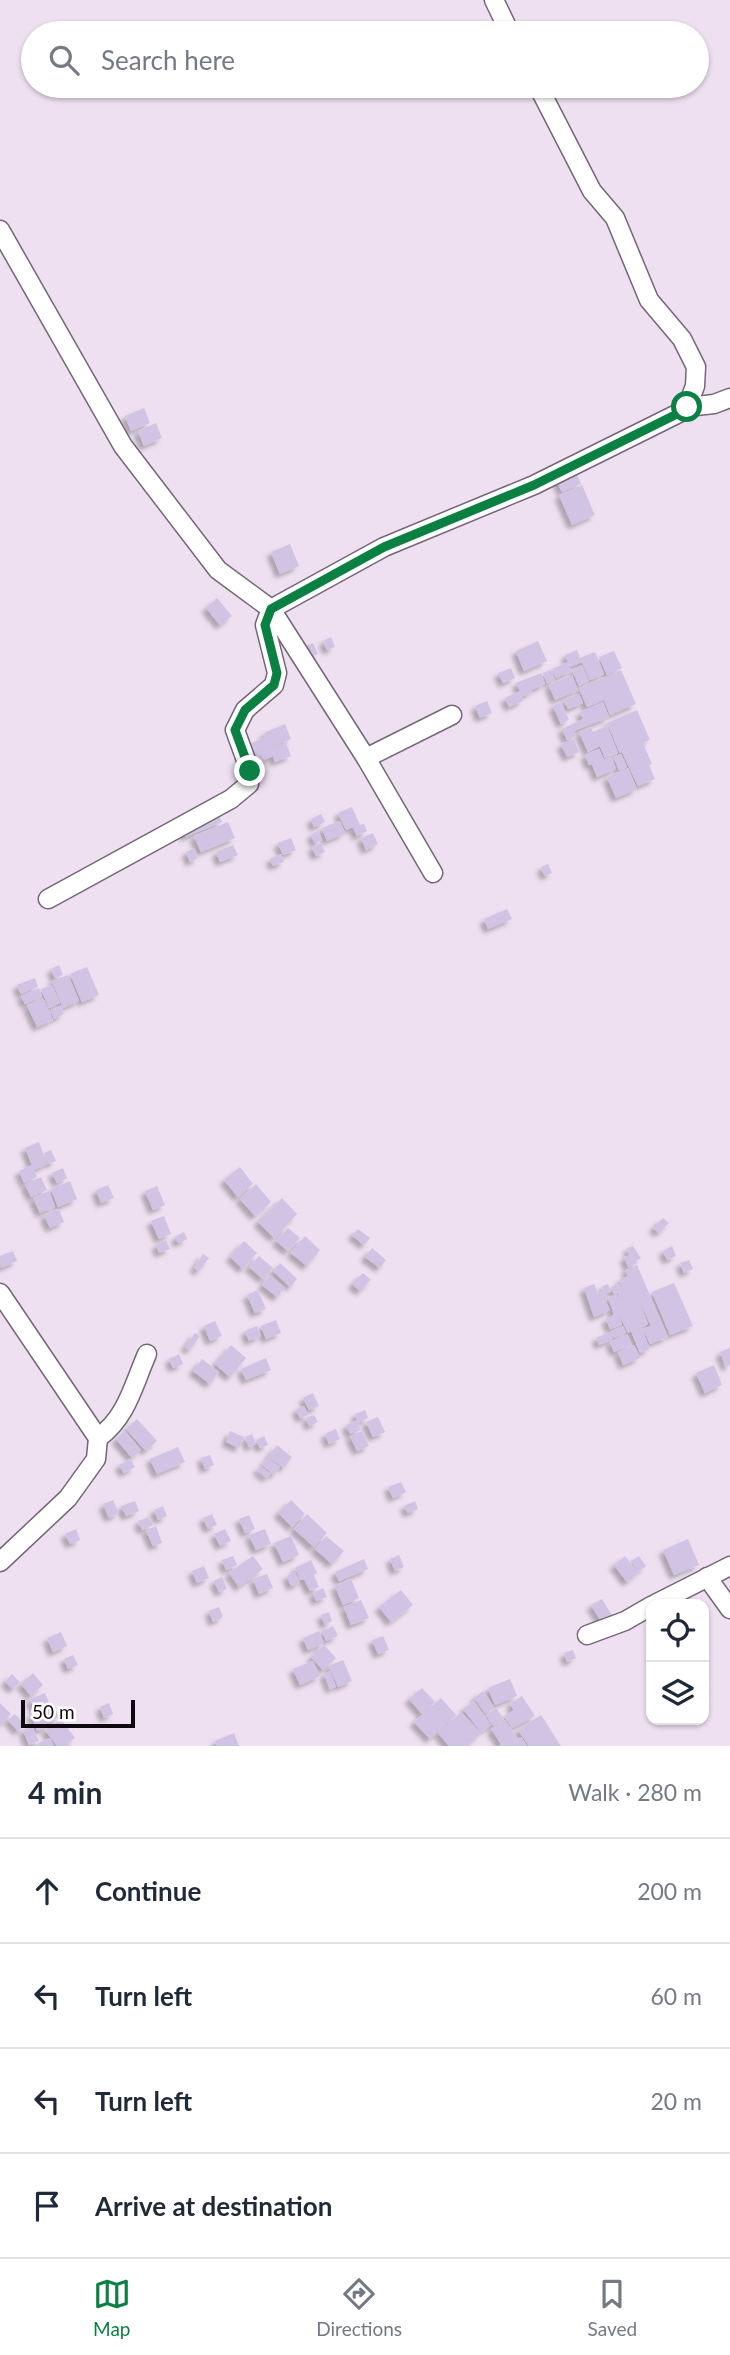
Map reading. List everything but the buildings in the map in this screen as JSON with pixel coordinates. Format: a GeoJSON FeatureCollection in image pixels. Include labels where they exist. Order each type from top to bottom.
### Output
{"type":"FeatureCollection","features":[{"type":"Feature","properties":{"kind":"street"},"geometry":{"type":"LineString","coordinates":[[494,0],[504,21]]}},
{"type":"Feature","properties":{"kind":"street"},"geometry":{"type":"LineString","coordinates":[[544,98],[592,191],[615,218],[649,300],[682,339],[696,367],[695,386],[687,407]]}},
{"type":"Feature","properties":{"kind":"street"},"geometry":{"type":"LineString","coordinates":[[0,230],[122,446],[218,570],[271,609],[366,758],[433,873]]}},
{"type":"Feature","properties":{"kind":"street"},"geometry":{"type":"LineString","coordinates":[[48,899],[231,799],[249,784],[250,771],[235,730],[245,710],[274,685],[277,673],[265,625],[271,609],[384,547],[534,485],[687,407],[714,404],[730,398]]}},
{"type":"Feature","properties":{"kind":"street"},"geometry":{"type":"LineString","coordinates":[[366,758],[452,715]]}},
{"type":"Feature","properties":{"kind":"street"},"geometry":{"type":"LineString","coordinates":[[0,1293],[98,1438],[96,1459],[68,1498],[0,1562]]}},
{"type":"Feature","properties":{"kind":"street"},"geometry":{"type":"LineString","coordinates":[[98,1438],[112,1428],[121,1416],[147,1354]]}},
{"type":"Feature","properties":{"kind":"street"},"geometry":{"type":"LineString","coordinates":[[665,1599],[730,1566]]}},
{"type":"Feature","properties":{"kind":"street"},"geometry":{"type":"LineString","coordinates":[[707,1577],[730,1609]]}},
{"type":"Feature","properties":{"kind":"street"},"geometry":{"type":"LineString","coordinates":[[587,1635],[625,1621],[646,1609]]}},
{"type":"Feature","properties":{"kind":"route"},"geometry":{"type":"LineString","coordinates":[[250,771],[235,730],[245,710],[274,685],[277,673],[265,625],[271,609],[384,547],[534,485],[687,407]]}}]}
